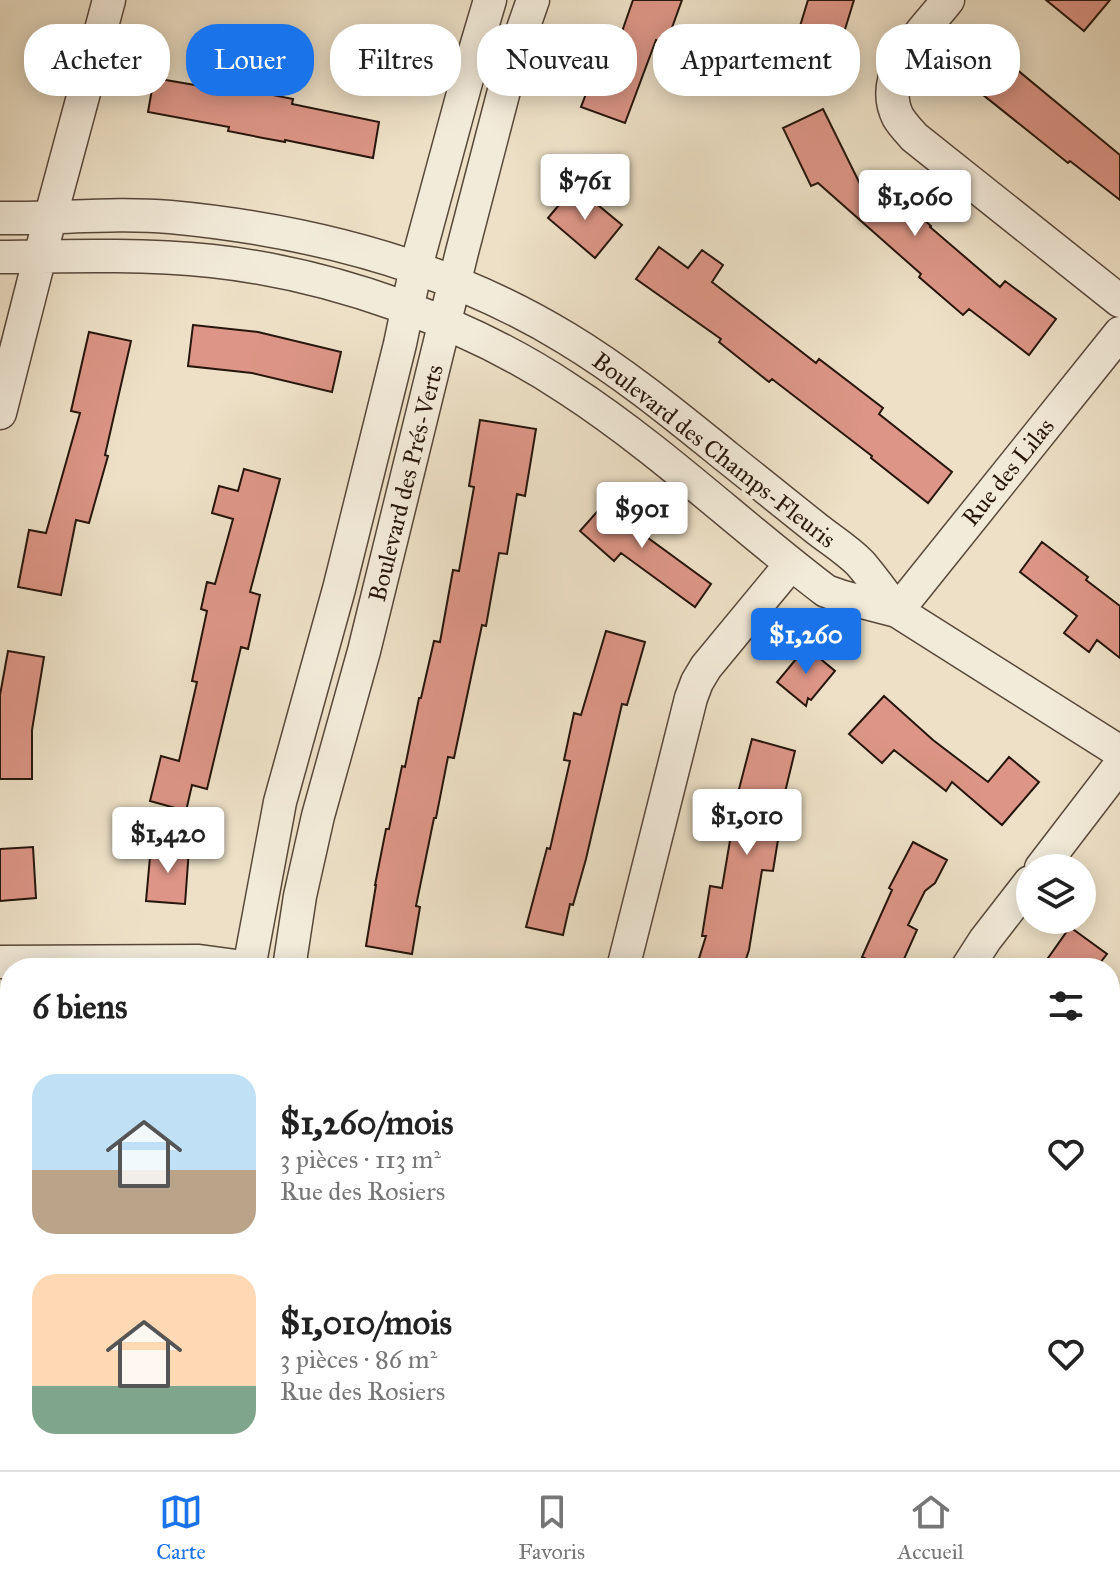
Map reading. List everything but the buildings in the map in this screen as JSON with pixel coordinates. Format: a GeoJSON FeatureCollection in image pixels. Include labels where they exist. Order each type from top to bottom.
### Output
{"type":"FeatureCollection","features":[{"type":"Feature","properties":{"kind":"street"},"geometry":{"type":"LineString","coordinates":[[0,413],[109,0]]}},
{"type":"Feature","properties":{"kind":"street","name":"Boulevard des Prés-Verts"},"geometry":{"type":"LineString","coordinates":[[251,958],[280,802],[339,589],[416,267],[490,0]]}},
{"type":"Feature","properties":{"kind":"street","name":"Boulevard des Prés-Verts"},"geometry":{"type":"LineString","coordinates":[[291,958],[300,896],[318,816],[364,651],[512,60],[533,0]]}},
{"type":"Feature","properties":{"kind":"street"},"geometry":{"type":"LineString","coordinates":[[948,0],[900,62],[893,81],[896,114],[914,137],[1120,301]]}},
{"type":"Feature","properties":{"kind":"street","name":"Boulevard des Champs-Fleuris"},"geometry":{"type":"LineString","coordinates":[[0,218],[141,216],[241,226],[313,239],[416,267],[455,282],[566,338],[650,395],[859,562],[897,611]]}},
{"type":"Feature","properties":{"kind":"street","name":"Boulevard des Champs-Fleuris"},"geometry":{"type":"LineString","coordinates":[[0,257],[153,257],[233,264],[285,273],[373,296],[444,324],[507,353],[588,402],[826,591],[897,611],[1120,752]]}},
{"type":"Feature","properties":{"kind":"street","name":"Rue des Lilas"},"geometry":{"type":"LineString","coordinates":[[897,611],[1120,333]]}},
{"type":"Feature","properties":{"kind":"street"},"geometry":{"type":"LineString","coordinates":[[626,958],[697,682],[791,564]]}},
{"type":"Feature","properties":{"kind":"street"},"geometry":{"type":"LineString","coordinates":[[1052,854],[1120,765]]}},
{"type":"Feature","properties":{"kind":"street"},"geometry":{"type":"LineString","coordinates":[[973,958],[1016,900]]}}]}
